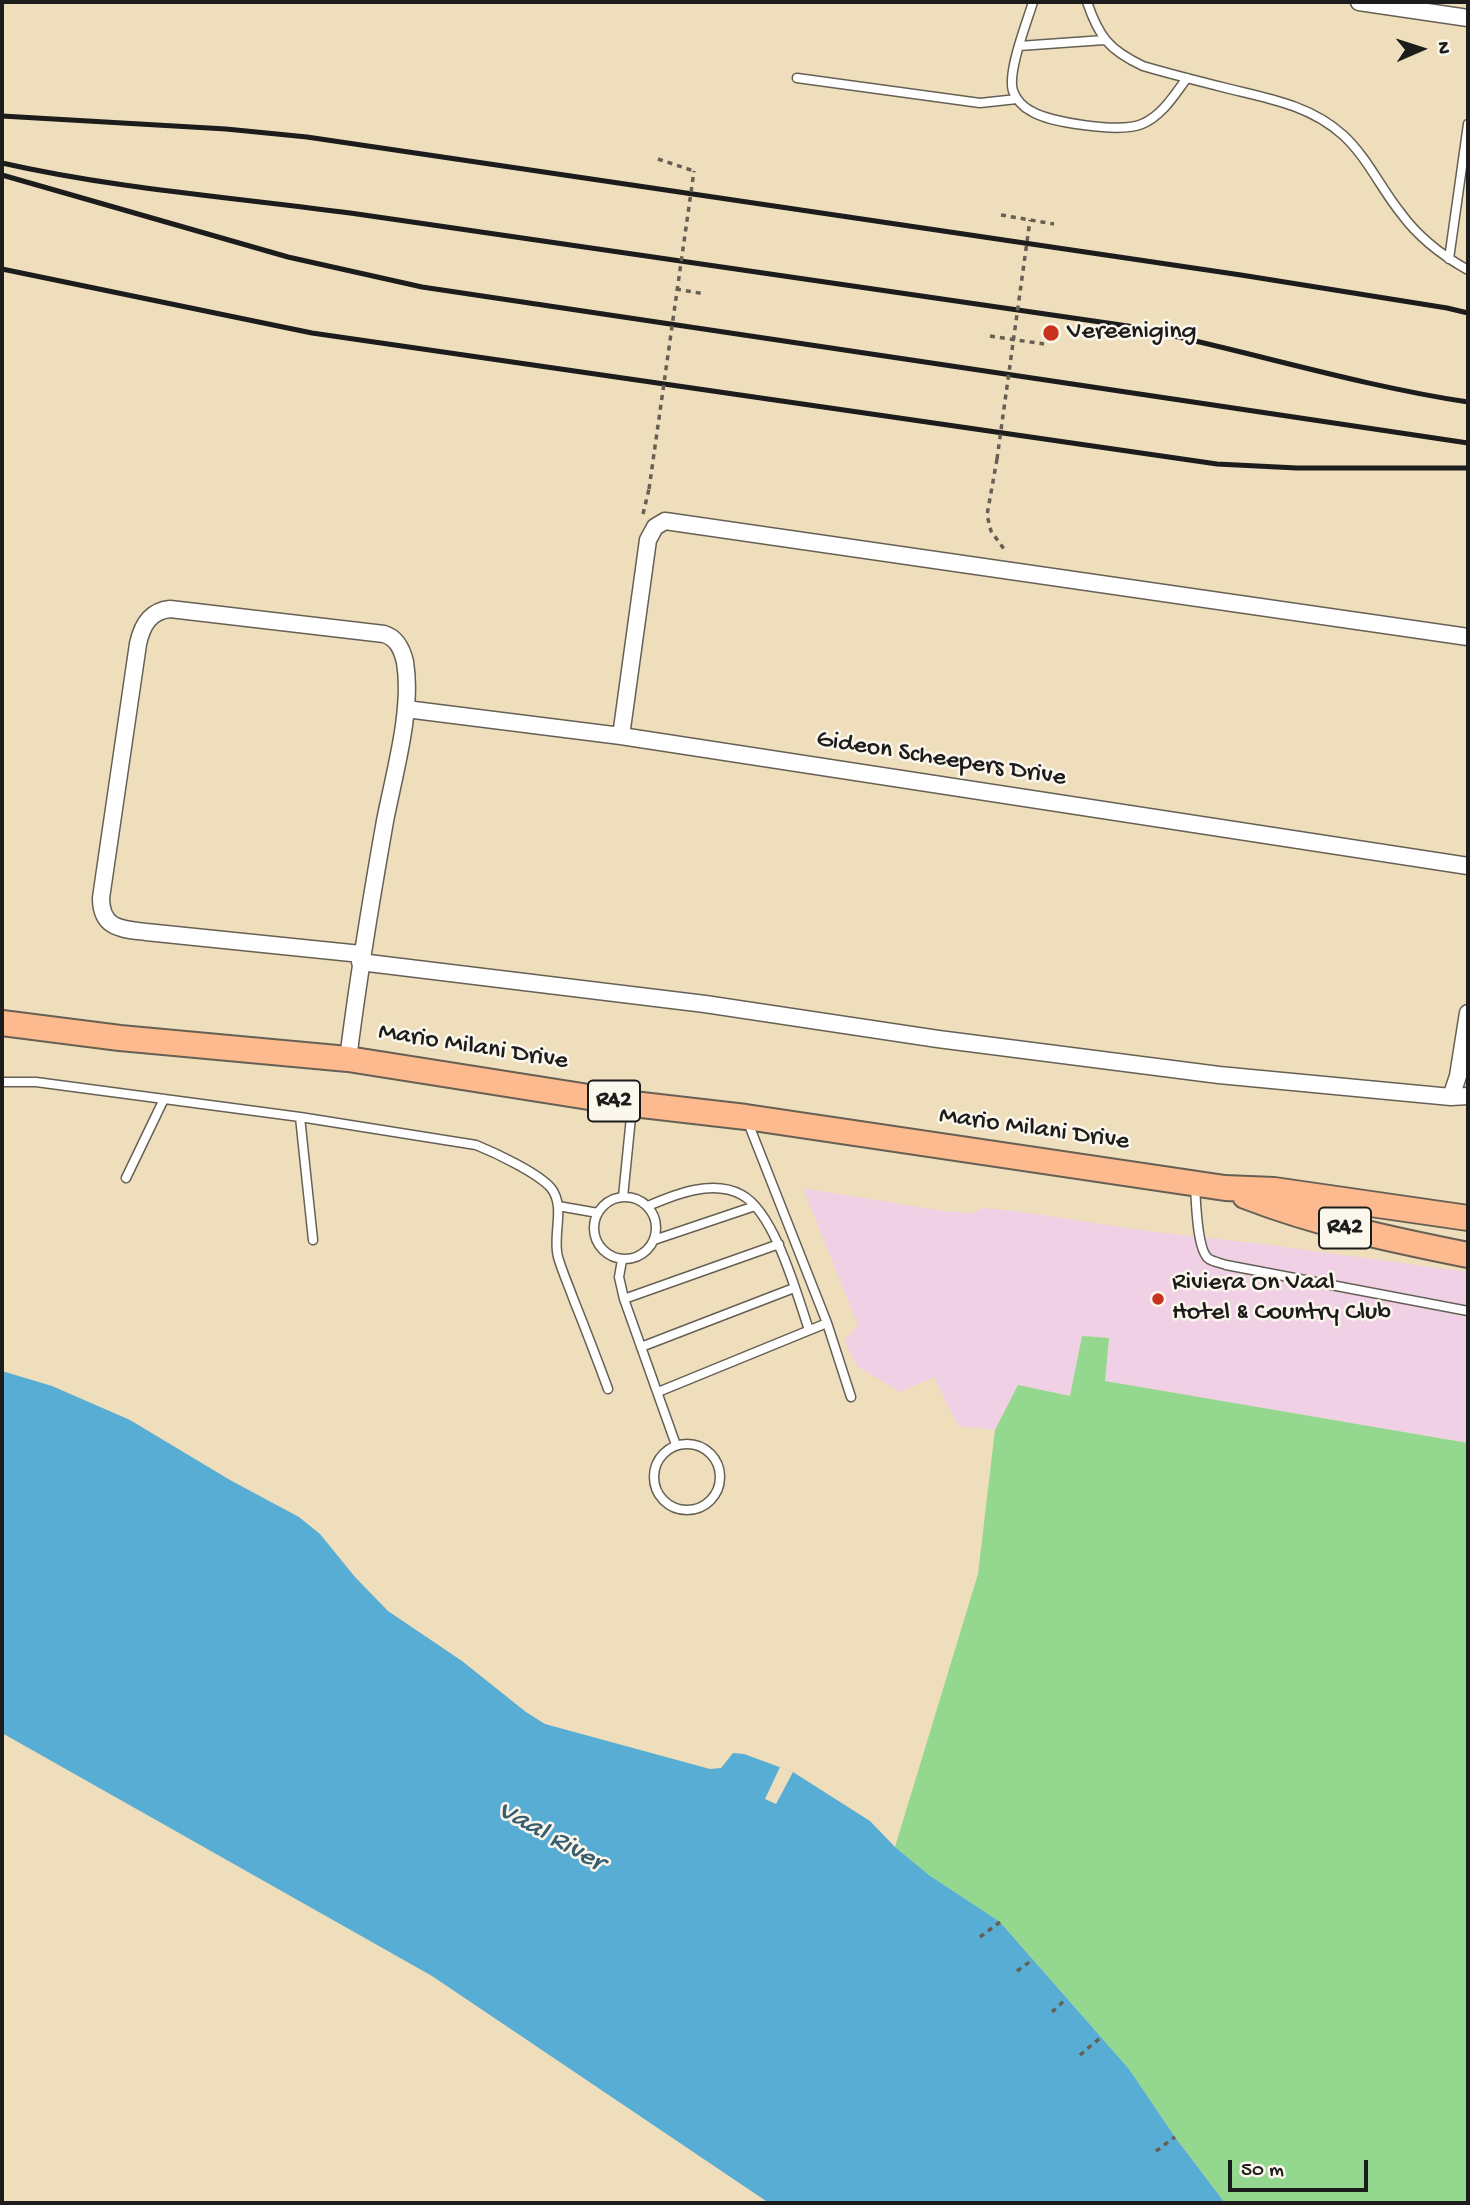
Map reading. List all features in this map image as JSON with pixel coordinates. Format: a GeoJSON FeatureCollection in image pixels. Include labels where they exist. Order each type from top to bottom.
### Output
{"type":"FeatureCollection","features":[{"type":"Feature","properties":{"kind":"main road","name":"Mario Milani Drive"},"geometry":{"type":"LineString","coordinates":[[2,1023],[120,1038],[348,1059],[633,1104],[746,1117],[1225,1188],[1274,1190],[1468,1218]]}},
{"type":"Feature","properties":{"kind":"main road","name":"Mario Milani Drive"},"geometry":{"type":"LineString","coordinates":[[1225,1188],[1280,1210],[1373,1236],[1468,1255]]}},
{"type":"Feature","properties":{"kind":"street"},"geometry":{"type":"LineString","coordinates":[[1359,2],[1468,18]]}},
{"type":"Feature","properties":{"kind":"street"},"geometry":{"type":"LineString","coordinates":[[621,736],[648,540],[651,531],[660,522],[673,521],[1468,637]]}},
{"type":"Feature","properties":{"kind":"street"},"geometry":{"type":"LineString","coordinates":[[348,1059],[361,958],[406,709],[404,658],[396,640],[384,634],[170,609],[159,611],[150,617],[139,638],[101,898],[106,919],[114,927],[361,958],[705,1004],[938,1039],[1219,1075],[1451,1097],[1468,1096]]}},
{"type":"Feature","properties":{"kind":"street","name":"Gideon Scheepers Drive"},"geometry":{"type":"LineString","coordinates":[[406,709],[621,736],[1468,866]]}},
{"type":"Feature","properties":{"kind":"street"},"geometry":{"type":"LineString","coordinates":[[1451,1097],[1458,1076],[1468,1013]]}},
{"type":"Feature","properties":{"kind":"lane"},"geometry":{"type":"LineString","coordinates":[[1033,2],[1012,79],[1017,99],[1033,113],[1109,129],[1127,128],[1155,117],[1187,78]]}},
{"type":"Feature","properties":{"kind":"lane"},"geometry":{"type":"LineString","coordinates":[[1087,2],[1095,26],[1104,40],[1125,58],[1143,66],[1285,102],[1323,119],[1345,136],[1365,160],[1400,213],[1430,245],[1468,270]]}},
{"type":"Feature","properties":{"kind":"lane"},"geometry":{"type":"LineString","coordinates":[[1019,46],[1104,40]]}},
{"type":"Feature","properties":{"kind":"lane"},"geometry":{"type":"LineString","coordinates":[[797,78],[980,103],[1017,99]]}},
{"type":"Feature","properties":{"kind":"lane"},"geometry":{"type":"LineString","coordinates":[[1448,259],[1468,124]]}},
{"type":"Feature","properties":{"kind":"lane"},"geometry":{"type":"LineString","coordinates":[[2,1082],[36,1082],[164,1098],[476,1145],[534,1175],[551,1189],[558,1206],[555,1232],[558,1257],[608,1389]]}},
{"type":"Feature","properties":{"kind":"lane"},"geometry":{"type":"LineString","coordinates":[[126,1178],[164,1098]]}},
{"type":"Feature","properties":{"kind":"lane"},"geometry":{"type":"LineString","coordinates":[[623,1196],[633,1104]]}},
{"type":"Feature","properties":{"kind":"lane"},"geometry":{"type":"LineString","coordinates":[[300,1117],[313,1240]]}},
{"type":"Feature","properties":{"kind":"lane"},"geometry":{"type":"LineString","coordinates":[[746,1117],[827,1323],[851,1397]]}},
{"type":"Feature","properties":{"kind":"lane"},"geometry":{"type":"LineString","coordinates":[[1194,1183],[1201,1243],[1203,1252],[1209,1259],[1226,1265],[1468,1311]]}},
{"type":"Feature","properties":{"kind":"lane"},"geometry":{"type":"LineString","coordinates":[[648,1206],[676,1194],[705,1189],[725,1189],[739,1193],[755,1206],[779,1244],[809,1330]]}},
{"type":"Feature","properties":{"kind":"lane"},"geometry":{"type":"LineString","coordinates":[[623,1196],[632,1197],[648,1206],[656,1228],[649,1249],[642,1255],[622,1260],[612,1257],[597,1243],[594,1223],[604,1205],[623,1196]]}},
{"type":"Feature","properties":{"kind":"lane"},"geometry":{"type":"LineString","coordinates":[[558,1206],[598,1213]]}},
{"type":"Feature","properties":{"kind":"lane"},"geometry":{"type":"LineString","coordinates":[[654,1240],[755,1206]]}},
{"type":"Feature","properties":{"kind":"lane"},"geometry":{"type":"LineString","coordinates":[[624,1299],[779,1244]]}},
{"type":"Feature","properties":{"kind":"lane"},"geometry":{"type":"LineString","coordinates":[[622,1260],[619,1277],[624,1299],[677,1445]]}},
{"type":"Feature","properties":{"kind":"lane"},"geometry":{"type":"LineString","coordinates":[[641,1347],[794,1288]]}},
{"type":"Feature","properties":{"kind":"lane"},"geometry":{"type":"LineString","coordinates":[[658,1392],[827,1323]]}},
{"type":"Feature","properties":{"kind":"lane"},"geometry":{"type":"LineString","coordinates":[[688,1443],[710,1452],[717,1461],[720,1472],[720,1484],[709,1503],[689,1511],[668,1505],[660,1498],[655,1488],[653,1477],[660,1457],[677,1445],[688,1443]]}},
{"type":"Feature","properties":{"kind":"path"},"geometry":{"type":"LineString","coordinates":[[649,488],[694,171],[658,159]]}},
{"type":"Feature","properties":{"kind":"path"},"geometry":{"type":"LineString","coordinates":[[1001,215],[1055,224]]}},
{"type":"Feature","properties":{"kind":"path"},"geometry":{"type":"LineString","coordinates":[[1018,571],[991,531],[987,515],[1030,220]]}},
{"type":"Feature","properties":{"kind":"path"},"geometry":{"type":"LineString","coordinates":[[676,289],[705,294]]}},
{"type":"Feature","properties":{"kind":"path"},"geometry":{"type":"LineString","coordinates":[[990,335],[1044,344]]}},
{"type":"Feature","properties":{"kind":"path"},"geometry":{"type":"LineString","coordinates":[[980,1937],[1000,1922]]}},
{"type":"Feature","properties":{"kind":"path"},"geometry":{"type":"LineString","coordinates":[[1017,1971],[1032,1960]]}},
{"type":"Feature","properties":{"kind":"path"},"geometry":{"type":"LineString","coordinates":[[1052,2012],[1066,1999]]}},
{"type":"Feature","properties":{"kind":"path"},"geometry":{"type":"LineString","coordinates":[[1080,2056],[1100,2038]]}},
{"type":"Feature","properties":{"kind":"path"},"geometry":{"type":"LineString","coordinates":[[1156,2151],[1175,2137]]}},
{"type":"Feature","properties":{"kind":"shaded area","name":"Riviera On Vaal Hotel & Country Club"},"geometry":{"type":"Polygon","coordinates":[[[803,1188],[943,1211],[974,1213],[983,1208],[1015,1211],[1468,1272],[1468,1443],[1104,1381],[1109,1338],[1082,1336],[1070,1396],[1018,1385],[995,1430],[958,1426],[934,1377],[900,1392],[858,1367],[845,1340],[858,1325],[803,1188]]]}},
{"type":"Feature","properties":{"kind":"green space"},"geometry":{"type":"Polygon","coordinates":[[[1082,1336],[1109,1338],[1105,1381],[1468,1443],[1468,2203],[1225,2203],[1175,2137],[1129,2069],[1000,1922],[929,1875],[895,1847],[978,1574],[995,1430],[1018,1385],[1070,1396],[1082,1336]]]}},
{"type":"Feature","properties":{"kind":"water","name":"Vaal River"},"geometry":{"type":"Polygon","coordinates":[[[2,1371],[52,1386],[130,1420],[230,1480],[299,1517],[320,1534],[355,1577],[388,1611],[462,1661],[545,1724],[710,1769],[721,1768],[733,1753],[744,1754],[793,1772],[870,1821],[895,1847],[929,1875],[1000,1922],[1129,2069],[1175,2137],[1225,2203],[769,2203],[432,1976],[2,1733],[2,1371]]]}},
{"type":"Feature","properties":{"kind":"pier"},"geometry":{"type":"Polygon","coordinates":[[[780,1767],[793,1772],[776,1804],[765,1799],[780,1767]]]}},
{"type":"Feature","properties":{"kind":"railway"},"geometry":{"type":"LineString","coordinates":[[2,116],[226,129],[307,137],[1241,275],[1468,313]]}},
{"type":"Feature","properties":{"kind":"railway"},"geometry":{"type":"LineString","coordinates":[[2,163],[137,187],[364,215],[1128,326],[1341,377],[1468,402]]}},
{"type":"Feature","properties":{"kind":"railway"},"geometry":{"type":"LineString","coordinates":[[2,175],[288,257],[422,287],[1468,443]]}},
{"type":"Feature","properties":{"kind":"railway"},"geometry":{"type":"LineString","coordinates":[[2,269],[312,333],[1217,464],[1297,468],[1468,468]]}},
{"type":"Feature","properties":{"kind":"place","name":"Vereeniging"},"geometry":{"type":"Point","coordinates":[1051,333]}},
{"type":"Feature","properties":{"kind":"place","name":"Riviera On Vaal Hotel & Country Club"},"geometry":{"type":"Point","coordinates":[1158,1299]}}]}
